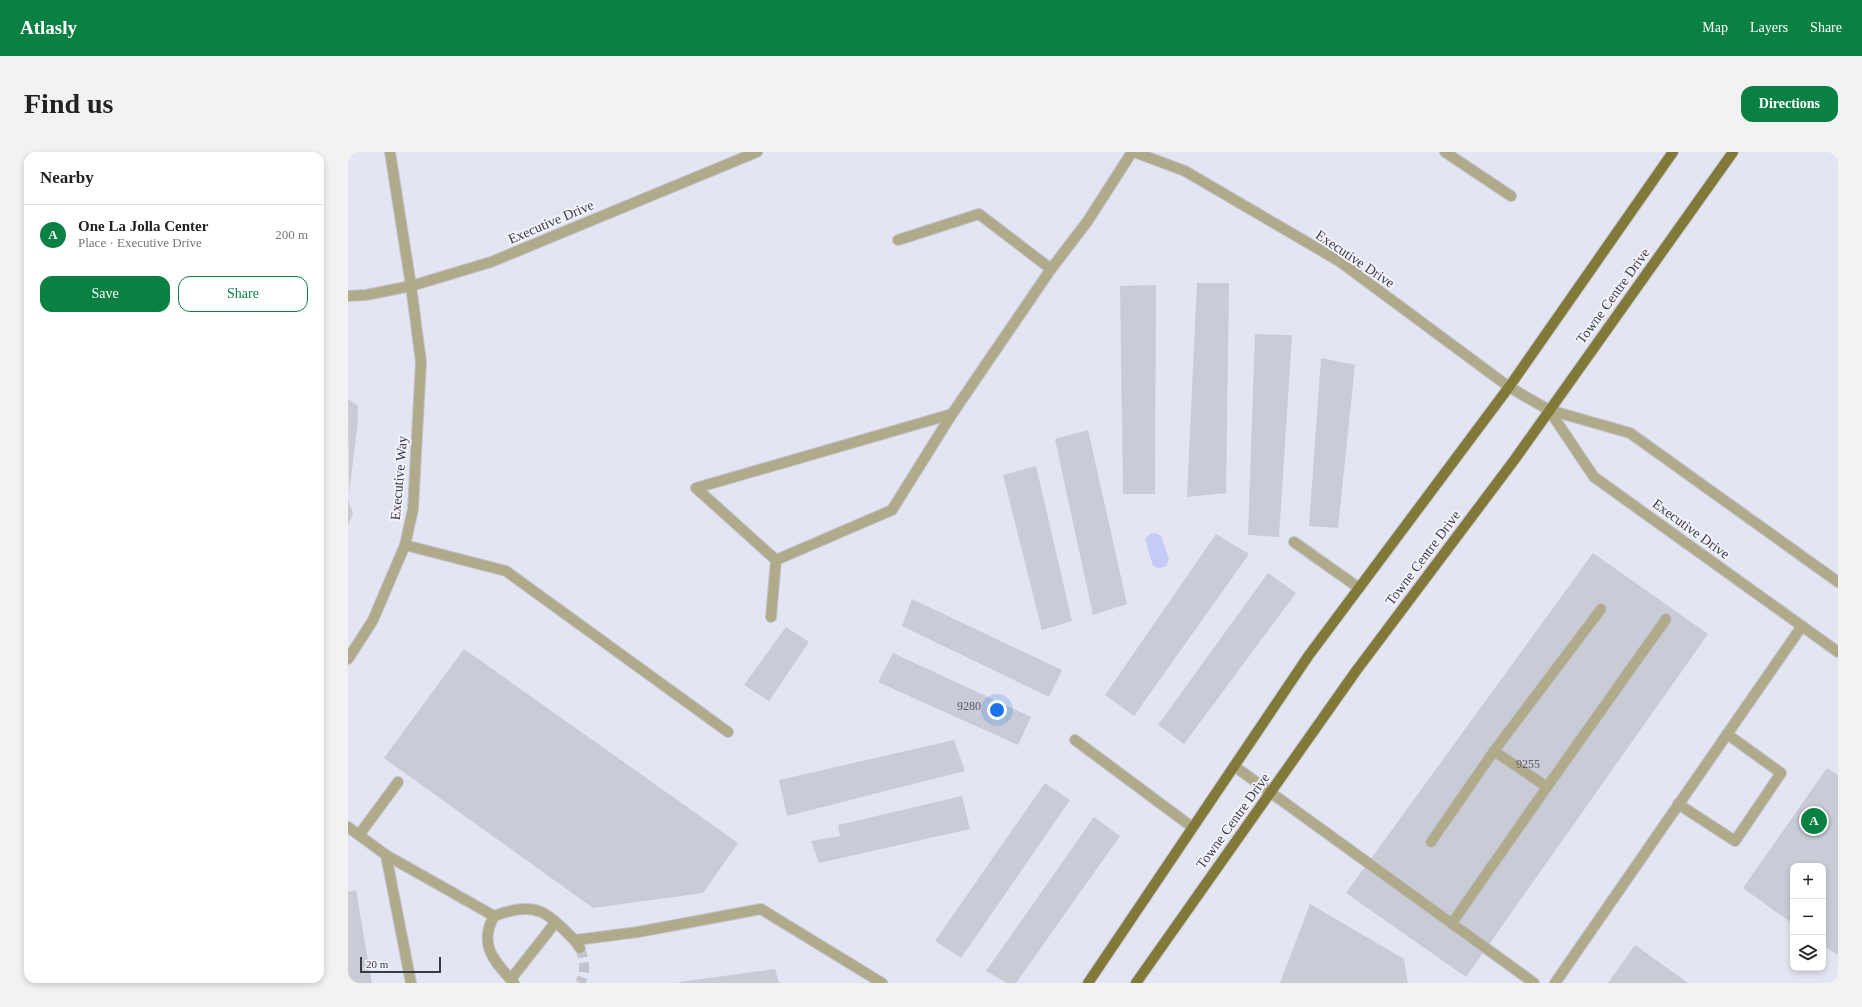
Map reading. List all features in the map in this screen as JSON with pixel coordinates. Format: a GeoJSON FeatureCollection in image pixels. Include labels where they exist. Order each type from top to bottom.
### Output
{"type":"FeatureCollection","features":[{"type":"Feature","properties":{"kind":"main road","name":"Towne Centre Drive"},"geometry":{"type":"LineString","coordinates":[[1088,983],[1309,655],[1509,387],[1673,152]]}},
{"type":"Feature","properties":{"kind":"main road","name":"Towne Centre Drive"},"geometry":{"type":"LineString","coordinates":[[1136,983],[1356,671],[1511,464],[1734,152]]}},
{"type":"Feature","properties":{"kind":"street","name":"Executive Way"},"geometry":{"type":"LineString","coordinates":[[348,659],[373,620],[405,545],[413,510],[421,362],[411,286],[390,152]]}},
{"type":"Feature","properties":{"kind":"street","name":"Executive Drive"},"geometry":{"type":"LineString","coordinates":[[348,296],[366,295],[411,286],[491,262],[758,152]]}},
{"type":"Feature","properties":{"kind":"street","name":"Executive Drive"},"geometry":{"type":"LineString","coordinates":[[1133,152],[1185,171],[1338,262],[1509,387],[1549,410],[1630,433],[1838,582]]}},
{"type":"Feature","properties":{"kind":"street"},"geometry":{"type":"LineString","coordinates":[[776,560],[892,510],[952,414],[1051,269],[1087,222],[1133,152]]}},
{"type":"Feature","properties":{"kind":"street"},"geometry":{"type":"LineString","coordinates":[[1445,152],[1511,196]]}},
{"type":"Feature","properties":{"kind":"street"},"geometry":{"type":"LineString","coordinates":[[898,240],[979,214],[1051,269]]}},
{"type":"Feature","properties":{"kind":"street","name":"Executive Drive"},"geometry":{"type":"LineString","coordinates":[[1549,410],[1594,477],[1838,652]]}},
{"type":"Feature","properties":{"kind":"street"},"geometry":{"type":"LineString","coordinates":[[776,560],[696,488],[952,414]]}},
{"type":"Feature","properties":{"kind":"street"},"geometry":{"type":"LineString","coordinates":[[1294,542],[1359,588]]}},
{"type":"Feature","properties":{"kind":"street"},"geometry":{"type":"LineString","coordinates":[[405,545],[506,571],[728,732]]}},
{"type":"Feature","properties":{"kind":"street"},"geometry":{"type":"LineString","coordinates":[[771,617],[776,560]]}},
{"type":"Feature","properties":{"kind":"street"},"geometry":{"type":"LineString","coordinates":[[1431,842],[1494,751],[1600,609]]}},
{"type":"Feature","properties":{"kind":"street"},"geometry":{"type":"LineString","coordinates":[[1452,923],[1666,619]]}},
{"type":"Feature","properties":{"kind":"street"},"geometry":{"type":"LineString","coordinates":[[1555,983],[1802,626]]}},
{"type":"Feature","properties":{"kind":"street"},"geometry":{"type":"LineString","coordinates":[[1678,804],[1735,842],[1782,773],[1727,734]]}},
{"type":"Feature","properties":{"kind":"street"},"geometry":{"type":"LineString","coordinates":[[1075,740],[1192,827]]}},
{"type":"Feature","properties":{"kind":"street"},"geometry":{"type":"LineString","coordinates":[[1494,751],[1548,787]]}},
{"type":"Feature","properties":{"kind":"street"},"geometry":{"type":"LineString","coordinates":[[1234,766],[1272,792],[1534,983]]}},
{"type":"Feature","properties":{"kind":"street"},"geometry":{"type":"LineString","coordinates":[[359,835],[398,782]]}},
{"type":"Feature","properties":{"kind":"street"},"geometry":{"type":"LineString","coordinates":[[348,827],[386,855],[494,916]]}},
{"type":"Feature","properties":{"kind":"street"},"geometry":{"type":"LineString","coordinates":[[386,855],[411,983]]}},
{"type":"Feature","properties":{"kind":"street"},"geometry":{"type":"LineString","coordinates":[[555,923],[513,981],[488,948],[487,928],[494,916],[508,911],[541,912],[555,923],[578,944],[761,909],[882,983]]}},
{"type":"Feature","properties":{"kind":"water"},"geometry":{"type":"Polygon","coordinates":[[[1155,533],[1161,536],[1169,559],[1166,566],[1159,568],[1153,566],[1145,539],[1150,534],[1155,533]]]}},
{"type":"Feature","properties":{"kind":"building"},"geometry":{"type":"Polygon","coordinates":[[[1197,283],[1229,283],[1226,493],[1187,497],[1197,283]]]}},
{"type":"Feature","properties":{"kind":"building"},"geometry":{"type":"Polygon","coordinates":[[[1156,285],[1155,494],[1123,494],[1120,286],[1156,285]]]}},
{"type":"Feature","properties":{"kind":"building"},"geometry":{"type":"Polygon","coordinates":[[[1255,334],[1292,335],[1279,537],[1248,535],[1255,334]]]}},
{"type":"Feature","properties":{"kind":"building"},"geometry":{"type":"Polygon","coordinates":[[[1321,358],[1355,365],[1338,528],[1309,526],[1321,358]]]}},
{"type":"Feature","properties":{"kind":"building"},"geometry":{"type":"Polygon","coordinates":[[[348,399],[358,406],[358,421],[349,494],[348,399]]]}},
{"type":"Feature","properties":{"kind":"building"},"geometry":{"type":"Polygon","coordinates":[[[1088,430],[1127,604],[1093,615],[1055,439],[1088,430]]]}},
{"type":"Feature","properties":{"kind":"building"},"geometry":{"type":"Polygon","coordinates":[[[1036,466],[1072,621],[1042,630],[1003,475],[1036,466]]]}},
{"type":"Feature","properties":{"kind":"building"},"geometry":{"type":"Polygon","coordinates":[[[348,500],[353,513],[348,526],[348,500]]]}},
{"type":"Feature","properties":{"kind":"building"},"geometry":{"type":"Polygon","coordinates":[[[1216,534],[1249,554],[1134,716],[1105,695],[1216,534]]]}},
{"type":"Feature","properties":{"kind":"building"},"geometry":{"type":"Polygon","coordinates":[[[1593,553],[1708,634],[1466,977],[1346,893],[1593,553]]]}},
{"type":"Feature","properties":{"kind":"building"},"geometry":{"type":"Polygon","coordinates":[[[1268,573],[1296,593],[1184,744],[1158,725],[1268,573]]]}},
{"type":"Feature","properties":{"kind":"building"},"geometry":{"type":"Polygon","coordinates":[[[912,599],[1062,670],[1049,697],[902,626],[912,599]]]}},
{"type":"Feature","properties":{"kind":"building"},"geometry":{"type":"Polygon","coordinates":[[[786,627],[809,642],[769,701],[744,685],[786,627]]]}},
{"type":"Feature","properties":{"kind":"building"},"geometry":{"type":"Polygon","coordinates":[[[464,649],[738,843],[703,893],[593,908],[384,758],[464,649]]]}},
{"type":"Feature","properties":{"kind":"building"},"geometry":{"type":"Polygon","coordinates":[[[893,653],[1031,717],[1018,745],[878,682],[893,653]]]}},
{"type":"Feature","properties":{"kind":"building"},"geometry":{"type":"Polygon","coordinates":[[[954,740],[965,771],[787,816],[779,780],[954,740]]]}},
{"type":"Feature","properties":{"kind":"building"},"geometry":{"type":"Polygon","coordinates":[[[1827,768],[1838,775],[1838,955],[1826,947],[1826,863],[1790,863],[1790,922],[1743,888],[1827,768]]]}},
{"type":"Feature","properties":{"kind":"building"},"geometry":{"type":"Polygon","coordinates":[[[1045,783],[1070,800],[961,958],[935,941],[1045,783]]]}},
{"type":"Feature","properties":{"kind":"building"},"geometry":{"type":"Polygon","coordinates":[[[962,796],[970,829],[819,863],[811,841],[840,836],[838,825],[962,796]]]}},
{"type":"Feature","properties":{"kind":"building"},"geometry":{"type":"Polygon","coordinates":[[[1094,817],[1120,836],[1016,983],[1007,983],[986,971],[1094,817]]]}},
{"type":"Feature","properties":{"kind":"building"},"geometry":{"type":"Polygon","coordinates":[[[356,890],[372,983],[348,983],[348,892],[356,890]]]}},
{"type":"Feature","properties":{"kind":"building"},"geometry":{"type":"Polygon","coordinates":[[[1310,904],[1404,959],[1408,983],[1280,983],[1310,904]]]}},
{"type":"Feature","properties":{"kind":"building"},"geometry":{"type":"Polygon","coordinates":[[[1635,945],[1688,983],[1608,983],[1635,945]]]}},
{"type":"Feature","properties":{"kind":"building"},"geometry":{"type":"Polygon","coordinates":[[[775,969],[779,983],[679,983],[679,982],[775,969]]]}},
{"type":"Feature","properties":{"kind":"tunnel"},"geometry":{"type":"LineString","coordinates":[[580,948],[584,961],[584,974],[580,983]]}},
{"type":"Feature","properties":{"kind":"place","name":"One La Jolla Center"},"geometry":{"type":"Point","coordinates":[1814,821]}}]}
